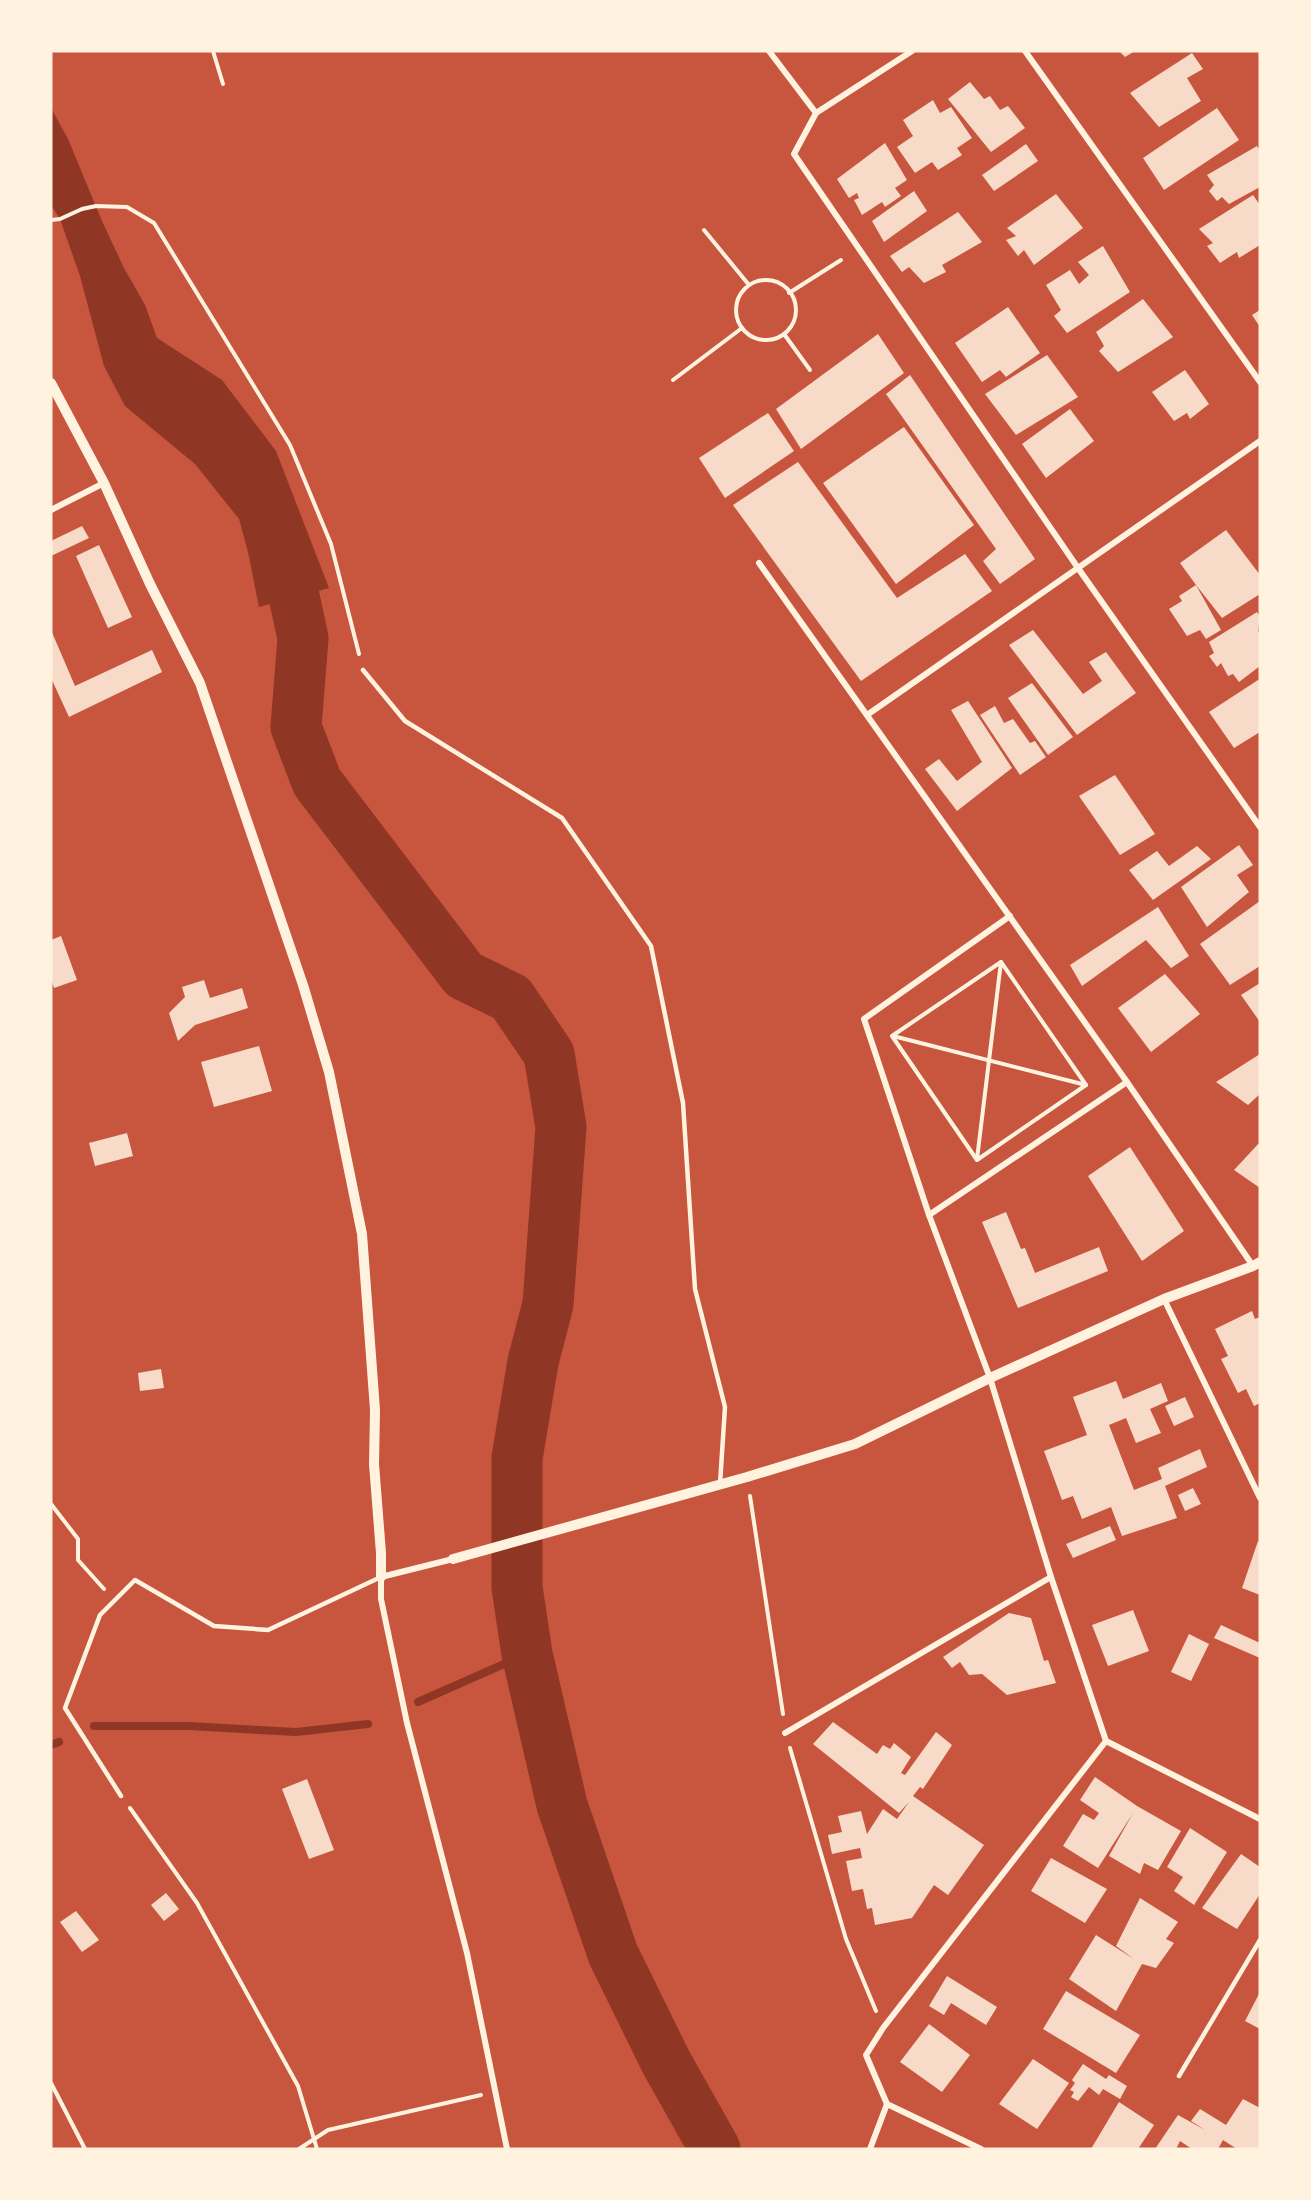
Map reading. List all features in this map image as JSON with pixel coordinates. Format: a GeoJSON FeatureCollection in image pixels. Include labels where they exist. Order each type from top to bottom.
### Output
{"type":"FeatureCollection","features":[{"type":"Feature","properties":{"kind":"street"},"geometry":{"type":"LineString","coordinates":[[769,51],[816,113]]}},
{"type":"Feature","properties":{"kind":"street"},"geometry":{"type":"LineString","coordinates":[[912,51],[816,113],[794,154],[1078,568],[1260,827]]}},
{"type":"Feature","properties":{"kind":"street"},"geometry":{"type":"LineString","coordinates":[[1026,51],[1260,382]]}},
{"type":"Feature","properties":{"kind":"street"},"geometry":{"type":"LineString","coordinates":[[51,383],[104,483],[150,584],[200,683],[303,985],[329,1072],[362,1234],[375,1410],[374,1464],[381,1553],[381,1599],[407,1723],[467,1953],[507,2149]]}},
{"type":"Feature","properties":{"kind":"street"},"geometry":{"type":"LineString","coordinates":[[867,715],[1260,441]]}},
{"type":"Feature","properties":{"kind":"street"},"geometry":{"type":"LineString","coordinates":[[51,510],[104,483]]}},
{"type":"Feature","properties":{"kind":"street"},"geometry":{"type":"LineString","coordinates":[[381,1577],[747,1477],[855,1444],[990,1378],[1164,1299],[1256,1264],[759,563]]}},
{"type":"Feature","properties":{"kind":"street"},"geometry":{"type":"LineString","coordinates":[[1010,916],[864,1020],[929,1215],[990,1378],[1051,1577],[1106,1741],[1260,1819]]}},
{"type":"Feature","properties":{"kind":"street"},"geometry":{"type":"LineString","coordinates":[[929,1215],[1127,1082]]}},
{"type":"Feature","properties":{"kind":"street"},"geometry":{"type":"LineString","coordinates":[[1164,1299],[1260,1498]]}},
{"type":"Feature","properties":{"kind":"street"},"geometry":{"type":"LineString","coordinates":[[785,1733],[1051,1577]]}},
{"type":"Feature","properties":{"kind":"street"},"geometry":{"type":"LineString","coordinates":[[981,2149],[887,2104],[866,2055],[883,2028],[1106,1741]]}},
{"type":"Feature","properties":{"kind":"street"},"geometry":{"type":"LineString","coordinates":[[870,2149],[887,2104]]}},
{"type":"Feature","properties":{"kind":"lane"},"geometry":{"type":"LineString","coordinates":[[363,669],[405,721],[562,818],[651,946],[683,1103],[695,1289],[725,1407],[720,1484]]}},
{"type":"Feature","properties":{"kind":"lane"},"geometry":{"type":"LineString","coordinates":[[121,1796],[64,1708],[100,1615],[135,1580],[214,1626],[268,1630],[381,1577]]}},
{"type":"Feature","properties":{"kind":"lane"},"geometry":{"type":"LineString","coordinates":[[1179,2076],[1260,1940]]}},
{"type":"Feature","properties":{"kind":"path"},"geometry":{"type":"LineString","coordinates":[[213,51],[223,84]]}},
{"type":"Feature","properties":{"kind":"path"},"geometry":{"type":"LineString","coordinates":[[51,220],[96,206],[127,207],[154,223],[290,445],[331,544],[363,669]]}},
{"type":"Feature","properties":{"kind":"path"},"geometry":{"type":"LineString","coordinates":[[704,230],[749,285]]}},
{"type":"Feature","properties":{"kind":"path"},"geometry":{"type":"LineString","coordinates":[[789,293],[841,260]]}},
{"type":"Feature","properties":{"kind":"path"},"geometry":{"type":"LineString","coordinates":[[768,279],[779,283],[789,293],[795,309],[794,320],[784,334],[772,340],[763,340],[753,337],[742,328],[736,313],[737,303],[741,293],[749,285],[758,280],[768,279]]}},
{"type":"Feature","properties":{"kind":"path"},"geometry":{"type":"LineString","coordinates":[[673,380],[742,328]]}},
{"type":"Feature","properties":{"kind":"path"},"geometry":{"type":"LineString","coordinates":[[784,334],[810,370]]}},
{"type":"Feature","properties":{"kind":"path"},"geometry":{"type":"LineString","coordinates":[[892,1036],[1001,962]]}},
{"type":"Feature","properties":{"kind":"path"},"geometry":{"type":"LineString","coordinates":[[976,1160],[1001,962]]}},
{"type":"Feature","properties":{"kind":"path"},"geometry":{"type":"LineString","coordinates":[[1001,962],[1086,1085]]}},
{"type":"Feature","properties":{"kind":"path"},"geometry":{"type":"LineString","coordinates":[[892,1036],[1086,1085]]}},
{"type":"Feature","properties":{"kind":"path"},"geometry":{"type":"LineString","coordinates":[[892,1036],[976,1160]]}},
{"type":"Feature","properties":{"kind":"path"},"geometry":{"type":"LineString","coordinates":[[976,1160],[1086,1085]]}},
{"type":"Feature","properties":{"kind":"path"},"geometry":{"type":"LineString","coordinates":[[747,1477],[785,1733],[846,1939],[883,2028]]}},
{"type":"Feature","properties":{"kind":"path"},"geometry":{"type":"LineString","coordinates":[[51,1504],[78,1539],[78,1560],[115,1600]]}},
{"type":"Feature","properties":{"kind":"path"},"geometry":{"type":"LineString","coordinates":[[121,1796],[197,1903],[298,2086],[317,2149]]}},
{"type":"Feature","properties":{"kind":"path"},"geometry":{"type":"LineString","coordinates":[[51,2083],[85,2149]]}},
{"type":"Feature","properties":{"kind":"path"},"geometry":{"type":"LineString","coordinates":[[299,2149],[328,2130],[495,2092]]}},
{"type":"Feature","properties":{"kind":"shaded area"},"geometry":{"type":"Polygon","coordinates":[[[51,108],[68,139],[124,268],[145,305],[157,338],[222,380],[276,451],[329,588],[259,607],[239,519],[195,464],[125,406],[104,366],[80,276],[60,219],[51,205],[51,108]]]}},
{"type":"Feature","properties":{"kind":"building"},"geometry":{"type":"Polygon","coordinates":[[[1119,51],[1135,51],[1125,57],[1119,51]]]}},
{"type":"Feature","properties":{"kind":"building"},"geometry":{"type":"Polygon","coordinates":[[[1192,53],[1203,69],[1187,78],[1201,101],[1159,127],[1130,93],[1192,53]]]}},
{"type":"Feature","properties":{"kind":"building"},"geometry":{"type":"Polygon","coordinates":[[[970,82],[984,99],[990,96],[1000,110],[1008,106],[1025,128],[991,152],[948,99],[970,82]]]}},
{"type":"Feature","properties":{"kind":"building"},"geometry":{"type":"Polygon","coordinates":[[[933,100],[940,113],[951,107],[972,138],[957,148],[962,155],[938,170],[932,162],[915,173],[897,147],[913,136],[903,120],[933,100]]]}},
{"type":"Feature","properties":{"kind":"building"},"geometry":{"type":"Polygon","coordinates":[[[1217,108],[1239,140],[1164,190],[1143,158],[1217,108]]]}},
{"type":"Feature","properties":{"kind":"building"},"geometry":{"type":"Polygon","coordinates":[[[885,143],[907,180],[895,188],[901,196],[885,207],[882,202],[862,215],[854,200],[859,198],[857,193],[849,198],[837,179],[885,143]]]}},
{"type":"Feature","properties":{"kind":"building"},"geometry":{"type":"Polygon","coordinates":[[[1026,144],[1038,161],[994,191],[982,175],[1026,144]]]}},
{"type":"Feature","properties":{"kind":"building"},"geometry":{"type":"Polygon","coordinates":[[[1257,146],[1260,151],[1260,187],[1229,204],[1222,197],[1217,201],[1209,191],[1214,185],[1207,175],[1257,146]]]}},
{"type":"Feature","properties":{"kind":"building"},"geometry":{"type":"Polygon","coordinates":[[[914,191],[927,211],[884,242],[872,221],[914,191]]]}},
{"type":"Feature","properties":{"kind":"building"},"geometry":{"type":"Polygon","coordinates":[[[1056,194],[1083,228],[1034,265],[1024,250],[1018,256],[1006,240],[1016,236],[1007,228],[1056,194]]]}},
{"type":"Feature","properties":{"kind":"building"},"geometry":{"type":"Polygon","coordinates":[[[1253,195],[1260,205],[1260,245],[1239,258],[1237,252],[1220,263],[1207,246],[1213,243],[1199,229],[1253,195]]]}},
{"type":"Feature","properties":{"kind":"building"},"geometry":{"type":"Polygon","coordinates":[[[958,212],[982,242],[942,265],[946,272],[924,283],[909,267],[902,272],[890,256],[958,212]]]}},
{"type":"Feature","properties":{"kind":"building"},"geometry":{"type":"Polygon","coordinates":[[[1103,246],[1130,292],[1067,333],[1054,316],[1061,310],[1046,285],[1070,270],[1079,284],[1089,275],[1078,262],[1103,246]]]}},
{"type":"Feature","properties":{"kind":"building"},"geometry":{"type":"Polygon","coordinates":[[[1143,299],[1173,337],[1118,372],[1099,351],[1104,346],[1096,332],[1143,299]]]}},
{"type":"Feature","properties":{"kind":"building"},"geometry":{"type":"Polygon","coordinates":[[[1008,307],[1040,353],[1006,377],[1000,370],[982,382],[955,343],[1008,307]]]}},
{"type":"Feature","properties":{"kind":"building"},"geometry":{"type":"Polygon","coordinates":[[[1260,310],[1260,327],[1252,315],[1260,310]]]}},
{"type":"Feature","properties":{"kind":"building"},"geometry":{"type":"Polygon","coordinates":[[[878,334],[904,373],[801,449],[776,409],[878,334]]]}},
{"type":"Feature","properties":{"kind":"building"},"geometry":{"type":"Polygon","coordinates":[[[1047,355],[1078,397],[1016,435],[985,394],[1047,355]]]}},
{"type":"Feature","properties":{"kind":"building"},"geometry":{"type":"Polygon","coordinates":[[[1185,370],[1209,404],[1190,419],[1187,413],[1174,421],[1152,392],[1185,370]]]}},
{"type":"Feature","properties":{"kind":"building"},"geometry":{"type":"Polygon","coordinates":[[[910,375],[1035,559],[1000,584],[983,561],[996,549],[886,394],[910,375]]]}},
{"type":"Feature","properties":{"kind":"building"},"geometry":{"type":"Polygon","coordinates":[[[1070,409],[1094,441],[1046,478],[1022,444],[1070,409]]]}},
{"type":"Feature","properties":{"kind":"building"},"geometry":{"type":"Polygon","coordinates":[[[768,413],[794,451],[725,498],[699,458],[768,413]]]}},
{"type":"Feature","properties":{"kind":"building"},"geometry":{"type":"Polygon","coordinates":[[[904,427],[974,525],[896,584],[823,483],[904,427]]]}},
{"type":"Feature","properties":{"kind":"building"},"geometry":{"type":"Polygon","coordinates":[[[798,462],[897,598],[965,554],[992,591],[861,681],[733,505],[798,462]]]}},
{"type":"Feature","properties":{"kind":"building"},"geometry":{"type":"Polygon","coordinates":[[[82,526],[89,538],[51,556],[51,541],[82,526]]]}},
{"type":"Feature","properties":{"kind":"building"},"geometry":{"type":"Polygon","coordinates":[[[1226,530],[1260,575],[1260,594],[1222,618],[1180,563],[1226,530]]]}},
{"type":"Feature","properties":{"kind":"building"},"geometry":{"type":"Polygon","coordinates":[[[99,545],[132,617],[108,628],[76,556],[99,545]]]}},
{"type":"Feature","properties":{"kind":"building"},"geometry":{"type":"Polygon","coordinates":[[[1196,585],[1221,630],[1206,639],[1200,630],[1187,636],[1169,609],[1182,601],[1179,596],[1196,585]]]}},
{"type":"Feature","properties":{"kind":"building"},"geometry":{"type":"Polygon","coordinates":[[[1257,612],[1260,617],[1258,631],[1260,633],[1260,666],[1239,682],[1233,674],[1228,676],[1221,663],[1217,667],[1209,656],[1214,653],[1209,642],[1257,612]]]}},
{"type":"Feature","properties":{"kind":"building"},"geometry":{"type":"Polygon","coordinates":[[[51,630],[75,686],[152,650],[162,672],[69,717],[51,678],[51,630]]]}},
{"type":"Feature","properties":{"kind":"building"},"geometry":{"type":"Polygon","coordinates":[[[1033,630],[1083,694],[1102,681],[1089,662],[1106,652],[1136,693],[1077,735],[1009,645],[1033,630]]]}},
{"type":"Feature","properties":{"kind":"building"},"geometry":{"type":"Polygon","coordinates":[[[1258,680],[1260,682],[1260,732],[1234,748],[1209,712],[1258,680]]]}},
{"type":"Feature","properties":{"kind":"building"},"geometry":{"type":"Polygon","coordinates":[[[1032,683],[1073,737],[1048,755],[1008,698],[1032,683]]]}},
{"type":"Feature","properties":{"kind":"building"},"geometry":{"type":"Polygon","coordinates":[[[968,701],[1012,768],[957,811],[925,769],[939,759],[957,781],[982,762],[951,710],[968,701]]]}},
{"type":"Feature","properties":{"kind":"building"},"geometry":{"type":"Polygon","coordinates":[[[995,706],[1004,723],[1013,719],[1030,743],[1035,741],[1046,757],[1020,775],[980,715],[995,706]]]}},
{"type":"Feature","properties":{"kind":"building"},"geometry":{"type":"Polygon","coordinates":[[[1115,775],[1155,834],[1120,855],[1079,796],[1115,775]]]}},
{"type":"Feature","properties":{"kind":"building"},"geometry":{"type":"Polygon","coordinates":[[[1239,845],[1253,865],[1237,875],[1249,892],[1207,927],[1181,887],[1239,845]]]}},
{"type":"Feature","properties":{"kind":"building"},"geometry":{"type":"Polygon","coordinates":[[[1197,846],[1211,859],[1153,900],[1129,870],[1157,851],[1169,866],[1197,846]]]}},
{"type":"Feature","properties":{"kind":"building"},"geometry":{"type":"Polygon","coordinates":[[[1260,901],[1260,966],[1230,985],[1200,944],[1260,901]]]}},
{"type":"Feature","properties":{"kind":"building"},"geometry":{"type":"Polygon","coordinates":[[[1158,907],[1189,956],[1171,968],[1146,940],[1082,986],[1070,965],[1158,907]]]}},
{"type":"Feature","properties":{"kind":"building"},"geometry":{"type":"Polygon","coordinates":[[[61,936],[77,980],[54,988],[51,979],[51,940],[61,936]]]}},
{"type":"Feature","properties":{"kind":"building"},"geometry":{"type":"Polygon","coordinates":[[[1165,974],[1200,1014],[1151,1052],[1118,1008],[1165,974]]]}},
{"type":"Feature","properties":{"kind":"building"},"geometry":{"type":"Polygon","coordinates":[[[204,980],[210,998],[242,988],[248,1008],[195,1025],[178,1041],[169,1013],[185,997],[182,987],[204,980]]]}},
{"type":"Feature","properties":{"kind":"building"},"geometry":{"type":"Polygon","coordinates":[[[1260,983],[1260,1022],[1241,995],[1260,983]]]}},
{"type":"Feature","properties":{"kind":"building"},"geometry":{"type":"Polygon","coordinates":[[[259,1046],[272,1091],[214,1107],[201,1062],[259,1046]]]}},
{"type":"Feature","properties":{"kind":"building"},"geometry":{"type":"Polygon","coordinates":[[[1260,1054],[1260,1094],[1248,1105],[1216,1082],[1260,1054]]]}},
{"type":"Feature","properties":{"kind":"building"},"geometry":{"type":"Polygon","coordinates":[[[127,1133],[133,1156],[95,1166],[89,1143],[127,1133]]]}},
{"type":"Feature","properties":{"kind":"building"},"geometry":{"type":"Polygon","coordinates":[[[1260,1142],[1260,1188],[1234,1170],[1260,1142]]]}},
{"type":"Feature","properties":{"kind":"building"},"geometry":{"type":"Polygon","coordinates":[[[1130,1147],[1184,1231],[1142,1261],[1088,1176],[1130,1147]]]}},
{"type":"Feature","properties":{"kind":"building"},"geometry":{"type":"Polygon","coordinates":[[[1006,1212],[1021,1249],[1025,1248],[1035,1273],[1099,1247],[1108,1271],[1018,1308],[982,1222],[1006,1212]]]}},
{"type":"Feature","properties":{"kind":"building"},"geometry":{"type":"Polygon","coordinates":[[[1252,1311],[1255,1319],[1260,1317],[1260,1403],[1254,1406],[1246,1389],[1238,1393],[1221,1359],[1228,1356],[1215,1329],[1252,1311]]]}},
{"type":"Feature","properties":{"kind":"building"},"geometry":{"type":"Polygon","coordinates":[[[161,1369],[164,1388],[140,1391],[138,1373],[161,1369]]]}},
{"type":"Feature","properties":{"kind":"building"},"geometry":{"type":"Polygon","coordinates":[[[1116,1381],[1123,1399],[1161,1383],[1168,1401],[1150,1409],[1161,1433],[1136,1443],[1126,1418],[1109,1425],[1134,1490],[1162,1479],[1158,1468],[1200,1449],[1207,1467],[1165,1486],[1177,1518],[1122,1536],[1111,1507],[1082,1519],[1073,1496],[1062,1500],[1044,1451],[1087,1435],[1073,1397],[1116,1381]]]}},
{"type":"Feature","properties":{"kind":"building"},"geometry":{"type":"Polygon","coordinates":[[[1185,1397],[1194,1417],[1174,1426],[1165,1406],[1185,1397]]]}},
{"type":"Feature","properties":{"kind":"building"},"geometry":{"type":"Polygon","coordinates":[[[1193,1488],[1201,1504],[1185,1511],[1178,1495],[1193,1488]]]}},
{"type":"Feature","properties":{"kind":"building"},"geometry":{"type":"Polygon","coordinates":[[[1110,1526],[1116,1540],[1073,1558],[1066,1544],[1110,1526]]]}},
{"type":"Feature","properties":{"kind":"building"},"geometry":{"type":"Polygon","coordinates":[[[1258,1541],[1260,1542],[1260,1595],[1242,1588],[1258,1541]]]}},
{"type":"Feature","properties":{"kind":"building"},"geometry":{"type":"Polygon","coordinates":[[[1133,1610],[1149,1651],[1108,1666],[1092,1625],[1133,1610]]]}},
{"type":"Feature","properties":{"kind":"building"},"geometry":{"type":"Polygon","coordinates":[[[1009,1613],[1031,1618],[1044,1661],[1048,1660],[1056,1683],[1007,1695],[982,1674],[969,1675],[960,1662],[952,1668],[943,1657],[1009,1613]]]}},
{"type":"Feature","properties":{"kind":"building"},"geometry":{"type":"Polygon","coordinates":[[[1221,1625],[1260,1643],[1260,1658],[1214,1638],[1221,1625]]]}},
{"type":"Feature","properties":{"kind":"building"},"geometry":{"type":"Polygon","coordinates":[[[1189,1634],[1209,1644],[1191,1681],[1171,1672],[1189,1634]]]}},
{"type":"Feature","properties":{"kind":"building"},"geometry":{"type":"Polygon","coordinates":[[[833,1722],[877,1754],[883,1745],[890,1749],[894,1743],[911,1757],[901,1773],[905,1775],[936,1732],[952,1745],[923,1789],[920,1787],[913,1796],[984,1845],[948,1895],[934,1885],[912,1918],[875,1925],[872,1908],[867,1909],[863,1889],[852,1891],[846,1861],[862,1858],[860,1848],[832,1854],[828,1835],[842,1832],[838,1816],[861,1811],[867,1834],[883,1809],[897,1819],[909,1802],[899,1813],[813,1744],[833,1722]]]}},
{"type":"Feature","properties":{"kind":"building"},"geometry":{"type":"Polygon","coordinates":[[[1095,1777],[1137,1806],[1181,1831],[1158,1870],[1144,1863],[1140,1874],[1109,1856],[1133,1813],[1098,1868],[1063,1846],[1083,1814],[1094,1820],[1099,1813],[1080,1800],[1095,1777]]]}},
{"type":"Feature","properties":{"kind":"building"},"geometry":{"type":"Polygon","coordinates":[[[307,1779],[334,1850],[309,1859],[282,1789],[307,1779]]]}},
{"type":"Feature","properties":{"kind":"building"},"geometry":{"type":"Polygon","coordinates":[[[1190,1828],[1227,1852],[1194,1905],[1174,1891],[1183,1877],[1167,1867],[1190,1828]]]}},
{"type":"Feature","properties":{"kind":"building"},"geometry":{"type":"Polygon","coordinates":[[[1241,1854],[1260,1867],[1260,1894],[1237,1929],[1202,1908],[1241,1854]]]}},
{"type":"Feature","properties":{"kind":"building"},"geometry":{"type":"Polygon","coordinates":[[[1051,1858],[1107,1889],[1085,1923],[1031,1891],[1051,1858]]]}},
{"type":"Feature","properties":{"kind":"building"},"geometry":{"type":"Polygon","coordinates":[[[166,1893],[179,1909],[164,1921],[151,1905],[166,1893]]]}},
{"type":"Feature","properties":{"kind":"building"},"geometry":{"type":"Polygon","coordinates":[[[1140,1898],[1178,1922],[1166,1939],[1174,1943],[1156,1968],[1142,1964],[1116,2011],[1069,1979],[1096,1935],[1134,1959],[1116,1946],[1140,1898]]]}},
{"type":"Feature","properties":{"kind":"building"},"geometry":{"type":"Polygon","coordinates":[[[76,1911],[99,1940],[82,1952],[60,1922],[76,1911]]]}},
{"type":"Feature","properties":{"kind":"building"},"geometry":{"type":"Polygon","coordinates":[[[947,1976],[997,2007],[986,2025],[951,2003],[944,2015],[929,2006],[947,1976]]]}},
{"type":"Feature","properties":{"kind":"building"},"geometry":{"type":"Polygon","coordinates":[[[1066,1991],[1140,2035],[1116,2073],[1043,2029],[1066,1991]]]}},
{"type":"Feature","properties":{"kind":"building"},"geometry":{"type":"Polygon","coordinates":[[[1260,1992],[1260,2029],[1245,2021],[1260,1992]]]}},
{"type":"Feature","properties":{"kind":"building"},"geometry":{"type":"Polygon","coordinates":[[[929,2024],[970,2055],[942,2092],[900,2062],[929,2024]]]}},
{"type":"Feature","properties":{"kind":"building"},"geometry":{"type":"Polygon","coordinates":[[[1033,2059],[1069,2083],[1037,2129],[999,2104],[1033,2059]]]}},
{"type":"Feature","properties":{"kind":"building"},"geometry":{"type":"Polygon","coordinates":[[[1083,2064],[1106,2079],[1109,2075],[1127,2086],[1120,2099],[1103,2089],[1099,2095],[1089,2087],[1078,2101],[1071,2097],[1074,2092],[1070,2090],[1075,2083],[1072,2080],[1083,2064]]]}},
{"type":"Feature","properties":{"kind":"building"},"geometry":{"type":"Polygon","coordinates":[[[1243,2099],[1260,2108],[1260,2149],[1237,2149],[1223,2140],[1218,2149],[1192,2149],[1180,2141],[1176,2149],[1155,2149],[1178,2115],[1205,2130],[1191,2121],[1200,2109],[1226,2125],[1243,2099]]]}},
{"type":"Feature","properties":{"kind":"building"},"geometry":{"type":"Polygon","coordinates":[[[1119,2102],[1154,2125],[1138,2149],[1091,2149],[1119,2102]]]}},
{"type":"Feature","properties":{"kind":"waterway"},"geometry":{"type":"LineString","coordinates":[[271,532],[289,573],[303,638],[296,727],[317,782],[464,975],[511,998],[549,1054],[561,1127],[548,1304],[533,1362],[517,1458],[517,1587],[527,1654],[562,1805],[613,1954],[666,2062],[715,2149]]}},
{"type":"Feature","properties":{"kind":"waterway"},"geometry":{"type":"LineString","coordinates":[[418,1702],[527,1654]]}},
{"type":"Feature","properties":{"kind":"waterway"},"geometry":{"type":"LineString","coordinates":[[94,1726],[188,1726],[296,1732],[368,1724]]}},
{"type":"Feature","properties":{"kind":"waterway"},"geometry":{"type":"LineString","coordinates":[[51,1745],[59,1742]]}}]}
